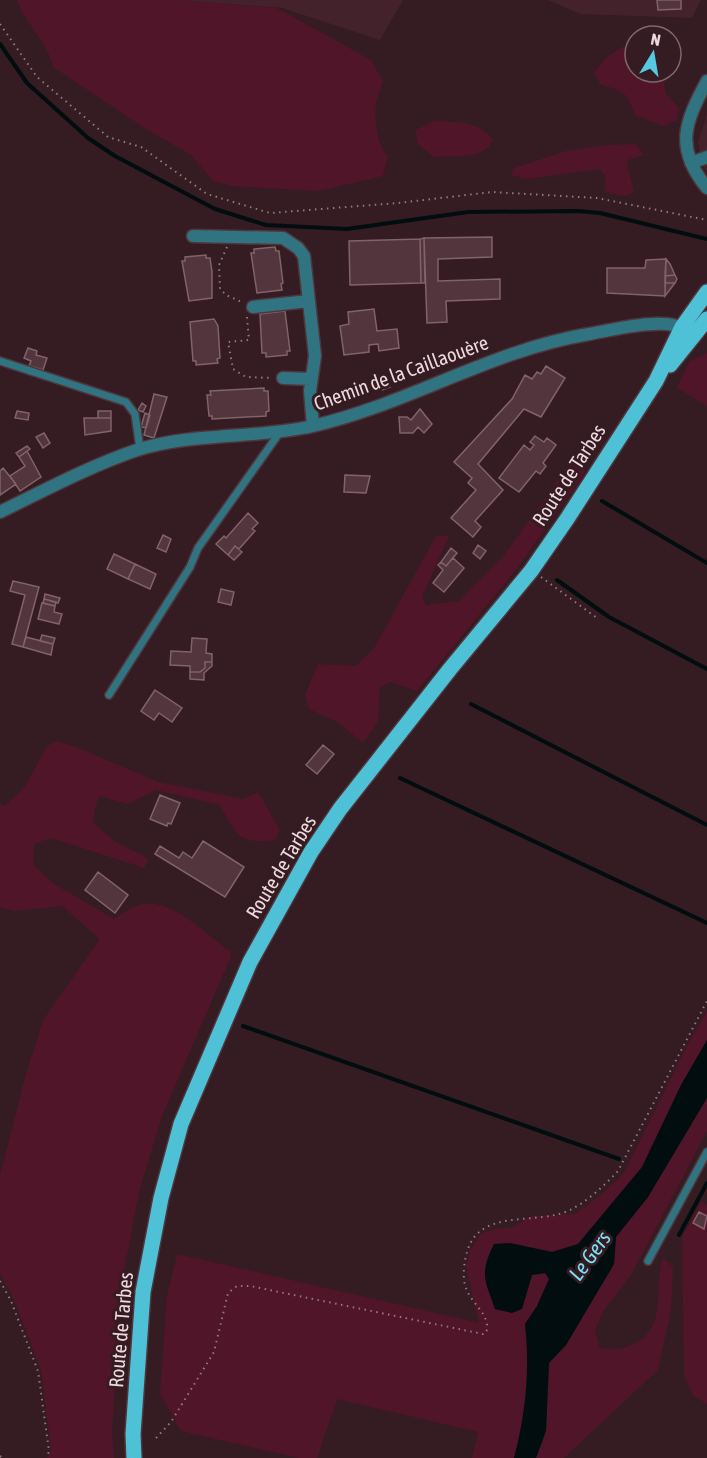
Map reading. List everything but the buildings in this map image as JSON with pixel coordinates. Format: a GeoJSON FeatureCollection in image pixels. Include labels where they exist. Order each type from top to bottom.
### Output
{"type":"FeatureCollection","features":[{"type":"Feature","properties":{"kind":"main road","name":"Route de Tarbes"},"geometry":{"type":"LineString","coordinates":[[134,1458],[133,1434],[144,1292],[161,1198],[181,1125],[250,962],[311,852],[340,809],[450,669],[531,571],[656,381],[682,327],[707,292]]}},
{"type":"Feature","properties":{"kind":"main road","name":"Route de Tarbes"},"geometry":{"type":"LineString","coordinates":[[656,381],[695,337],[707,319]]}},
{"type":"Feature","properties":{"kind":"street"},"geometry":{"type":"LineString","coordinates":[[707,81],[688,121],[686,149],[691,163],[707,188]]}},
{"type":"Feature","properties":{"kind":"street"},"geometry":{"type":"LineString","coordinates":[[691,163],[707,157]]}},
{"type":"Feature","properties":{"kind":"street"},"geometry":{"type":"LineString","coordinates":[[193,236],[273,237],[292,243],[304,256],[315,356],[311,379],[313,426]]}},
{"type":"Feature","properties":{"kind":"street"},"geometry":{"type":"LineString","coordinates":[[253,307],[309,301]]}},
{"type":"Feature","properties":{"kind":"street","name":"Chemin de la Caillaouère"},"geometry":{"type":"LineString","coordinates":[[0,512],[88,469],[140,449],[205,438],[280,432],[313,426],[351,415],[543,342],[638,325],[682,327]]}},
{"type":"Feature","properties":{"kind":"street"},"geometry":{"type":"LineString","coordinates":[[682,327],[695,337]]}},
{"type":"Feature","properties":{"kind":"street"},"geometry":{"type":"LineString","coordinates":[[283,378],[311,379]]}},
{"type":"Feature","properties":{"kind":"lane"},"geometry":{"type":"LineString","coordinates":[[0,361],[126,402],[135,414],[140,449]]}},
{"type":"Feature","properties":{"kind":"lane"},"geometry":{"type":"LineString","coordinates":[[109,695],[190,567],[198,548],[280,432]]}},
{"type":"Feature","properties":{"kind":"lane"},"geometry":{"type":"LineString","coordinates":[[648,1261],[707,1152]]}},
{"type":"Feature","properties":{"kind":"path"},"geometry":{"type":"LineString","coordinates":[[0,24],[37,77],[108,137],[141,147],[207,194],[270,213],[398,203],[492,192],[597,198],[707,220]]}},
{"type":"Feature","properties":{"kind":"path"},"geometry":{"type":"LineString","coordinates":[[229,236],[226,255],[219,265],[220,289],[253,307],[246,314],[249,340],[228,342],[233,369],[246,377],[283,378]]}},
{"type":"Feature","properties":{"kind":"path"},"geometry":{"type":"LineString","coordinates":[[531,571],[597,618]]}},
{"type":"Feature","properties":{"kind":"path"},"geometry":{"type":"LineString","coordinates":[[156,1438],[171,1422],[214,1352],[228,1293],[237,1286],[250,1286],[486,1333],[488,1327],[485,1317],[466,1289],[464,1266],[467,1249],[488,1225],[505,1221],[544,1218],[571,1210],[606,1184],[618,1171],[707,1001]]}},
{"type":"Feature","properties":{"kind":"path"},"geometry":{"type":"LineString","coordinates":[[0,1281],[11,1300],[38,1371],[48,1458]]}},
{"type":"Feature","properties":{"kind":"shaded area"},"geometry":{"type":"Polygon","coordinates":[[[17,0],[178,0],[277,8],[371,60],[383,81],[375,117],[381,146],[388,156],[383,176],[319,191],[232,186],[213,181],[191,155],[146,129],[53,67],[46,49],[17,0]]]}},
{"type":"Feature","properties":{"kind":"shaded area"},"geometry":{"type":"Polygon","coordinates":[[[178,0],[403,0],[380,40],[282,8],[178,0]]]}},
{"type":"Feature","properties":{"kind":"shaded area"},"geometry":{"type":"Polygon","coordinates":[[[548,0],[701,0],[692,18],[580,14],[548,0]]]}},
{"type":"Feature","properties":{"kind":"shaded area"},"geometry":{"type":"Polygon","coordinates":[[[623,47],[623,84],[664,84],[666,94],[679,108],[677,120],[663,126],[635,115],[623,94],[600,84],[594,72],[608,56],[623,47]]]}},
{"type":"Feature","properties":{"kind":"shaded area"},"geometry":{"type":"Polygon","coordinates":[[[707,114],[707,174],[702,164],[698,142],[707,114]]]}},
{"type":"Feature","properties":{"kind":"shaded area"},"geometry":{"type":"Polygon","coordinates":[[[435,121],[459,122],[474,126],[488,134],[493,140],[483,151],[476,154],[434,157],[418,144],[415,130],[435,121]]]}},
{"type":"Feature","properties":{"kind":"shaded area"},"geometry":{"type":"Polygon","coordinates":[[[636,144],[644,155],[630,159],[627,164],[634,191],[627,195],[620,196],[604,191],[606,177],[600,169],[526,179],[511,175],[514,168],[566,151],[607,145],[636,144]]]}},
{"type":"Feature","properties":{"kind":"shaded area"},"geometry":{"type":"Polygon","coordinates":[[[707,353],[707,406],[677,388],[689,362],[707,353]]]}},
{"type":"Feature","properties":{"kind":"shaded area"},"geometry":{"type":"Polygon","coordinates":[[[583,454],[586,463],[583,476],[515,571],[417,691],[391,682],[380,687],[378,722],[363,743],[339,723],[309,709],[305,695],[318,664],[356,666],[374,648],[436,536],[449,536],[422,597],[426,605],[459,601],[502,558],[576,455],[583,454]]]}},
{"type":"Feature","properties":{"kind":"shaded area"},"geometry":{"type":"Polygon","coordinates":[[[57,741],[158,782],[243,799],[258,792],[280,830],[275,840],[246,839],[235,830],[220,805],[156,790],[127,804],[100,796],[93,822],[114,841],[149,859],[144,868],[51,838],[34,844],[33,864],[51,882],[114,919],[131,908],[143,904],[166,907],[190,920],[232,954],[162,1116],[139,1192],[121,1287],[112,1432],[114,1458],[47,1458],[51,1450],[41,1371],[13,1297],[0,1274],[0,1175],[24,1081],[43,1020],[100,939],[62,906],[15,911],[0,907],[0,803],[5,806],[24,788],[47,746],[57,741]]]}},
{"type":"Feature","properties":{"kind":"shaded area"},"geometry":{"type":"Polygon","coordinates":[[[707,1012],[707,1040],[681,1085],[642,1167],[578,1244],[552,1252],[510,1243],[494,1244],[489,1254],[485,1277],[495,1309],[522,1309],[532,1275],[545,1273],[549,1279],[537,1306],[525,1324],[526,1391],[514,1458],[472,1458],[478,1432],[337,1399],[317,1458],[299,1458],[181,1431],[160,1393],[167,1296],[177,1254],[479,1323],[466,1267],[470,1250],[481,1234],[493,1229],[511,1228],[532,1216],[575,1214],[602,1194],[624,1173],[690,1040],[707,1012]]]}},
{"type":"Feature","properties":{"kind":"shaded area"},"geometry":{"type":"Polygon","coordinates":[[[707,1098],[707,1131],[631,1275],[604,1310],[595,1330],[600,1348],[605,1349],[627,1347],[646,1335],[653,1326],[656,1315],[663,1258],[673,1267],[671,1310],[658,1370],[564,1458],[536,1458],[546,1431],[549,1363],[566,1345],[614,1264],[616,1237],[648,1197],[707,1098]]]}},
{"type":"Feature","properties":{"kind":"shaded area"},"geometry":{"type":"Polygon","coordinates":[[[702,1201],[707,1205],[707,1404],[693,1395],[684,1376],[682,1237],[702,1201]]]}},
{"type":"Feature","properties":{"kind":"water","name":"Le Gers"},"geometry":{"type":"Polygon","coordinates":[[[707,1040],[707,1098],[648,1197],[616,1237],[614,1264],[566,1345],[549,1363],[546,1431],[536,1458],[514,1458],[526,1391],[525,1324],[537,1306],[549,1279],[545,1273],[532,1275],[522,1309],[512,1313],[495,1309],[485,1277],[489,1254],[494,1244],[510,1243],[552,1252],[578,1244],[642,1167],[681,1085],[707,1040]]]}},
{"type":"Feature","properties":{"kind":"waterway"},"geometry":{"type":"LineString","coordinates":[[0,44],[27,83],[88,138],[115,156],[215,209],[266,225],[347,229],[468,212],[578,211],[600,213],[707,239]]}},
{"type":"Feature","properties":{"kind":"waterway"},"geometry":{"type":"LineString","coordinates":[[602,501],[707,563]]}},
{"type":"Feature","properties":{"kind":"waterway"},"geometry":{"type":"LineString","coordinates":[[557,580],[609,617],[707,669]]}},
{"type":"Feature","properties":{"kind":"waterway"},"geometry":{"type":"LineString","coordinates":[[471,704],[707,825]]}},
{"type":"Feature","properties":{"kind":"waterway"},"geometry":{"type":"LineString","coordinates":[[400,778],[707,923]]}},
{"type":"Feature","properties":{"kind":"waterway"},"geometry":{"type":"LineString","coordinates":[[243,1026],[619,1159]]}},
{"type":"Feature","properties":{"kind":"waterway"},"geometry":{"type":"LineString","coordinates":[[679,1235],[707,1183]]}}]}
